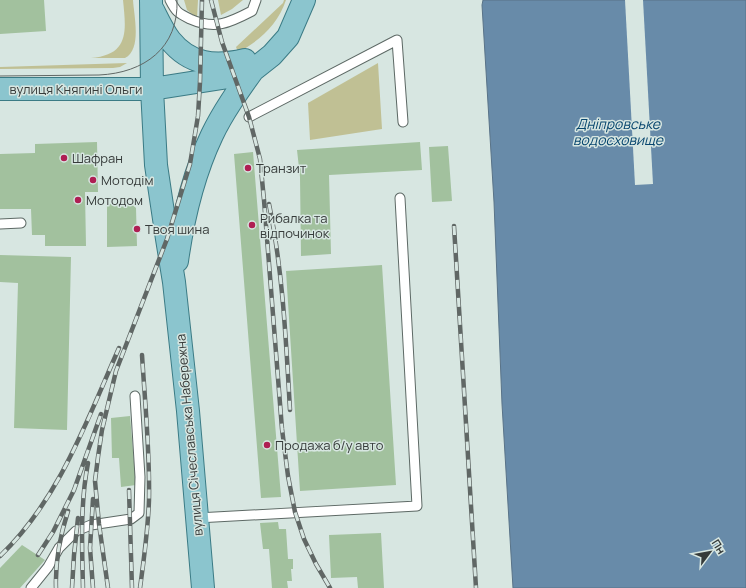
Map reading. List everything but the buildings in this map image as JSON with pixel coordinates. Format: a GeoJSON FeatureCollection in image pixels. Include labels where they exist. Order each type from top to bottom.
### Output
{"type":"FeatureCollection","features":[{"type":"Feature","properties":{"kind":"main road"},"geometry":{"type":"LineString","coordinates":[[253,70],[272,56],[288,38],[304,0]]}},
{"type":"Feature","properties":{"kind":"main road"},"geometry":{"type":"LineString","coordinates":[[158,2],[169,39],[184,53],[201,62],[223,64],[246,60],[288,38]]}},
{"type":"Feature","properties":{"kind":"main road","name":"вулиця Січеславська Набережна"},"geometry":{"type":"LineString","coordinates":[[158,2],[152,89],[156,165],[174,282],[188,411],[203,588]]}},
{"type":"Feature","properties":{"kind":"main road","name":"вулиця Січеславська Набережна"},"geometry":{"type":"LineString","coordinates":[[174,282],[182,228],[200,167],[212,135],[223,115],[253,70]]}},
{"type":"Feature","properties":{"kind":"main road","name":"вулиця Княгині Ольги"},"geometry":{"type":"LineString","coordinates":[[0,89],[152,89],[235,76],[253,70]]}},
{"type":"Feature","properties":{"kind":"lane"},"geometry":{"type":"LineString","coordinates":[[158,2],[177,13],[202,24],[217,25],[234,21],[252,11],[256,0]]}},
{"type":"Feature","properties":{"kind":"lane"},"geometry":{"type":"LineString","coordinates":[[249,117],[397,40],[403,122]]}},
{"type":"Feature","properties":{"kind":"lane"},"geometry":{"type":"LineString","coordinates":[[197,518],[417,506],[400,198]]}},
{"type":"Feature","properties":{"kind":"lane"},"geometry":{"type":"LineString","coordinates":[[0,224],[21,223]]}},
{"type":"Feature","properties":{"kind":"lane"},"geometry":{"type":"LineString","coordinates":[[31,588],[48,567],[59,548],[76,531],[91,525],[131,519],[139,513],[140,477],[135,396]]}},
{"type":"Feature","properties":{"kind":"green space"},"geometry":{"type":"Polygon","coordinates":[[[123,0],[133,0],[136,32],[134,47],[130,54],[125,58],[91,58],[104,56],[113,52],[123,39],[125,21],[123,0]]]}},
{"type":"Feature","properties":{"kind":"green space"},"geometry":{"type":"Polygon","coordinates":[[[184,0],[198,0],[197,18],[187,10],[184,0]]]}},
{"type":"Feature","properties":{"kind":"green space"},"geometry":{"type":"Polygon","coordinates":[[[218,0],[243,0],[232,9],[221,15],[218,0]]]}},
{"type":"Feature","properties":{"kind":"green space"},"geometry":{"type":"Polygon","coordinates":[[[284,0],[286,0],[283,9],[267,31],[254,43],[238,52],[236,47],[283,3],[284,0]]]}},
{"type":"Feature","properties":{"kind":"green space"},"geometry":{"type":"Polygon","coordinates":[[[127,63],[120,67],[113,68],[0,69],[0,67],[127,63]]]}},
{"type":"Feature","properties":{"kind":"green space"},"geometry":{"type":"Polygon","coordinates":[[[378,63],[382,129],[310,140],[308,103],[378,63]]]}},
{"type":"Feature","properties":{"kind":"water","name":"Дніпровське водосховище"},"geometry":{"type":"Polygon","coordinates":[[[483,0],[746,0],[746,588],[513,588],[502,404],[494,202],[482,5],[483,0]]]}},
{"type":"Feature","properties":{"kind":"pier"},"geometry":{"type":"Polygon","coordinates":[[[625,0],[643,0],[653,184],[635,185],[625,0]]]}},
{"type":"Feature","properties":{"kind":"tram line"},"geometry":{"type":"LineString","coordinates":[[0,76],[99,75],[115,73],[144,63],[156,55],[172,32],[176,17],[177,0]]}},
{"type":"Feature","properties":{"kind":"railway"},"geometry":{"type":"LineString","coordinates":[[108,588],[99,524],[95,481],[102,430],[116,371],[167,239],[190,164],[198,116],[202,0]]}},
{"type":"Feature","properties":{"kind":"railway"},"geometry":{"type":"LineString","coordinates":[[211,0],[222,42],[249,117],[260,159],[282,429],[288,476],[295,512],[304,539],[330,588]]}},
{"type":"Feature","properties":{"kind":"railway"},"geometry":{"type":"LineString","coordinates":[[269,204],[281,281],[290,410]]}},
{"type":"Feature","properties":{"kind":"railway"},"geometry":{"type":"LineString","coordinates":[[454,226],[476,588]]}},
{"type":"Feature","properties":{"kind":"railway"},"geometry":{"type":"LineString","coordinates":[[0,556],[21,534],[55,485],[83,431],[119,348]]}},
{"type":"Feature","properties":{"kind":"railway"},"geometry":{"type":"LineString","coordinates":[[140,588],[147,533],[149,500],[148,446],[142,355]]}},
{"type":"Feature","properties":{"kind":"railway"},"geometry":{"type":"LineString","coordinates":[[38,555],[53,532],[74,490],[101,414]]}},
{"type":"Feature","properties":{"kind":"railway"},"geometry":{"type":"LineString","coordinates":[[83,588],[83,510],[85,478],[88,463]]}},
{"type":"Feature","properties":{"kind":"railway"},"geometry":{"type":"LineString","coordinates":[[129,490],[132,588]]}},
{"type":"Feature","properties":{"kind":"railway"},"geometry":{"type":"LineString","coordinates":[[93,499],[90,548],[93,588]]}},
{"type":"Feature","properties":{"kind":"railway"},"geometry":{"type":"LineString","coordinates":[[56,588],[56,569],[59,549],[68,511]]}},
{"type":"Feature","properties":{"kind":"railway"},"geometry":{"type":"LineString","coordinates":[[72,588],[78,518]]}},
{"type":"Feature","properties":{"kind":"place","name":"Шафран"},"geometry":{"type":"Point","coordinates":[64,158]}},
{"type":"Feature","properties":{"kind":"place","name":"Транзит"},"geometry":{"type":"Point","coordinates":[248,168]}},
{"type":"Feature","properties":{"kind":"place","name":"Мотодім"},"geometry":{"type":"Point","coordinates":[93,180]}},
{"type":"Feature","properties":{"kind":"place","name":"Мотодом"},"geometry":{"type":"Point","coordinates":[78,200]}},
{"type":"Feature","properties":{"kind":"place","name":"Рибалка та відпочинок"},"geometry":{"type":"Point","coordinates":[252,225]}},
{"type":"Feature","properties":{"kind":"place","name":"Твоя шина"},"geometry":{"type":"Point","coordinates":[137,229]}},
{"type":"Feature","properties":{"kind":"place","name":"Продажа б/у авто"},"geometry":{"type":"Point","coordinates":[267,445]}}]}
